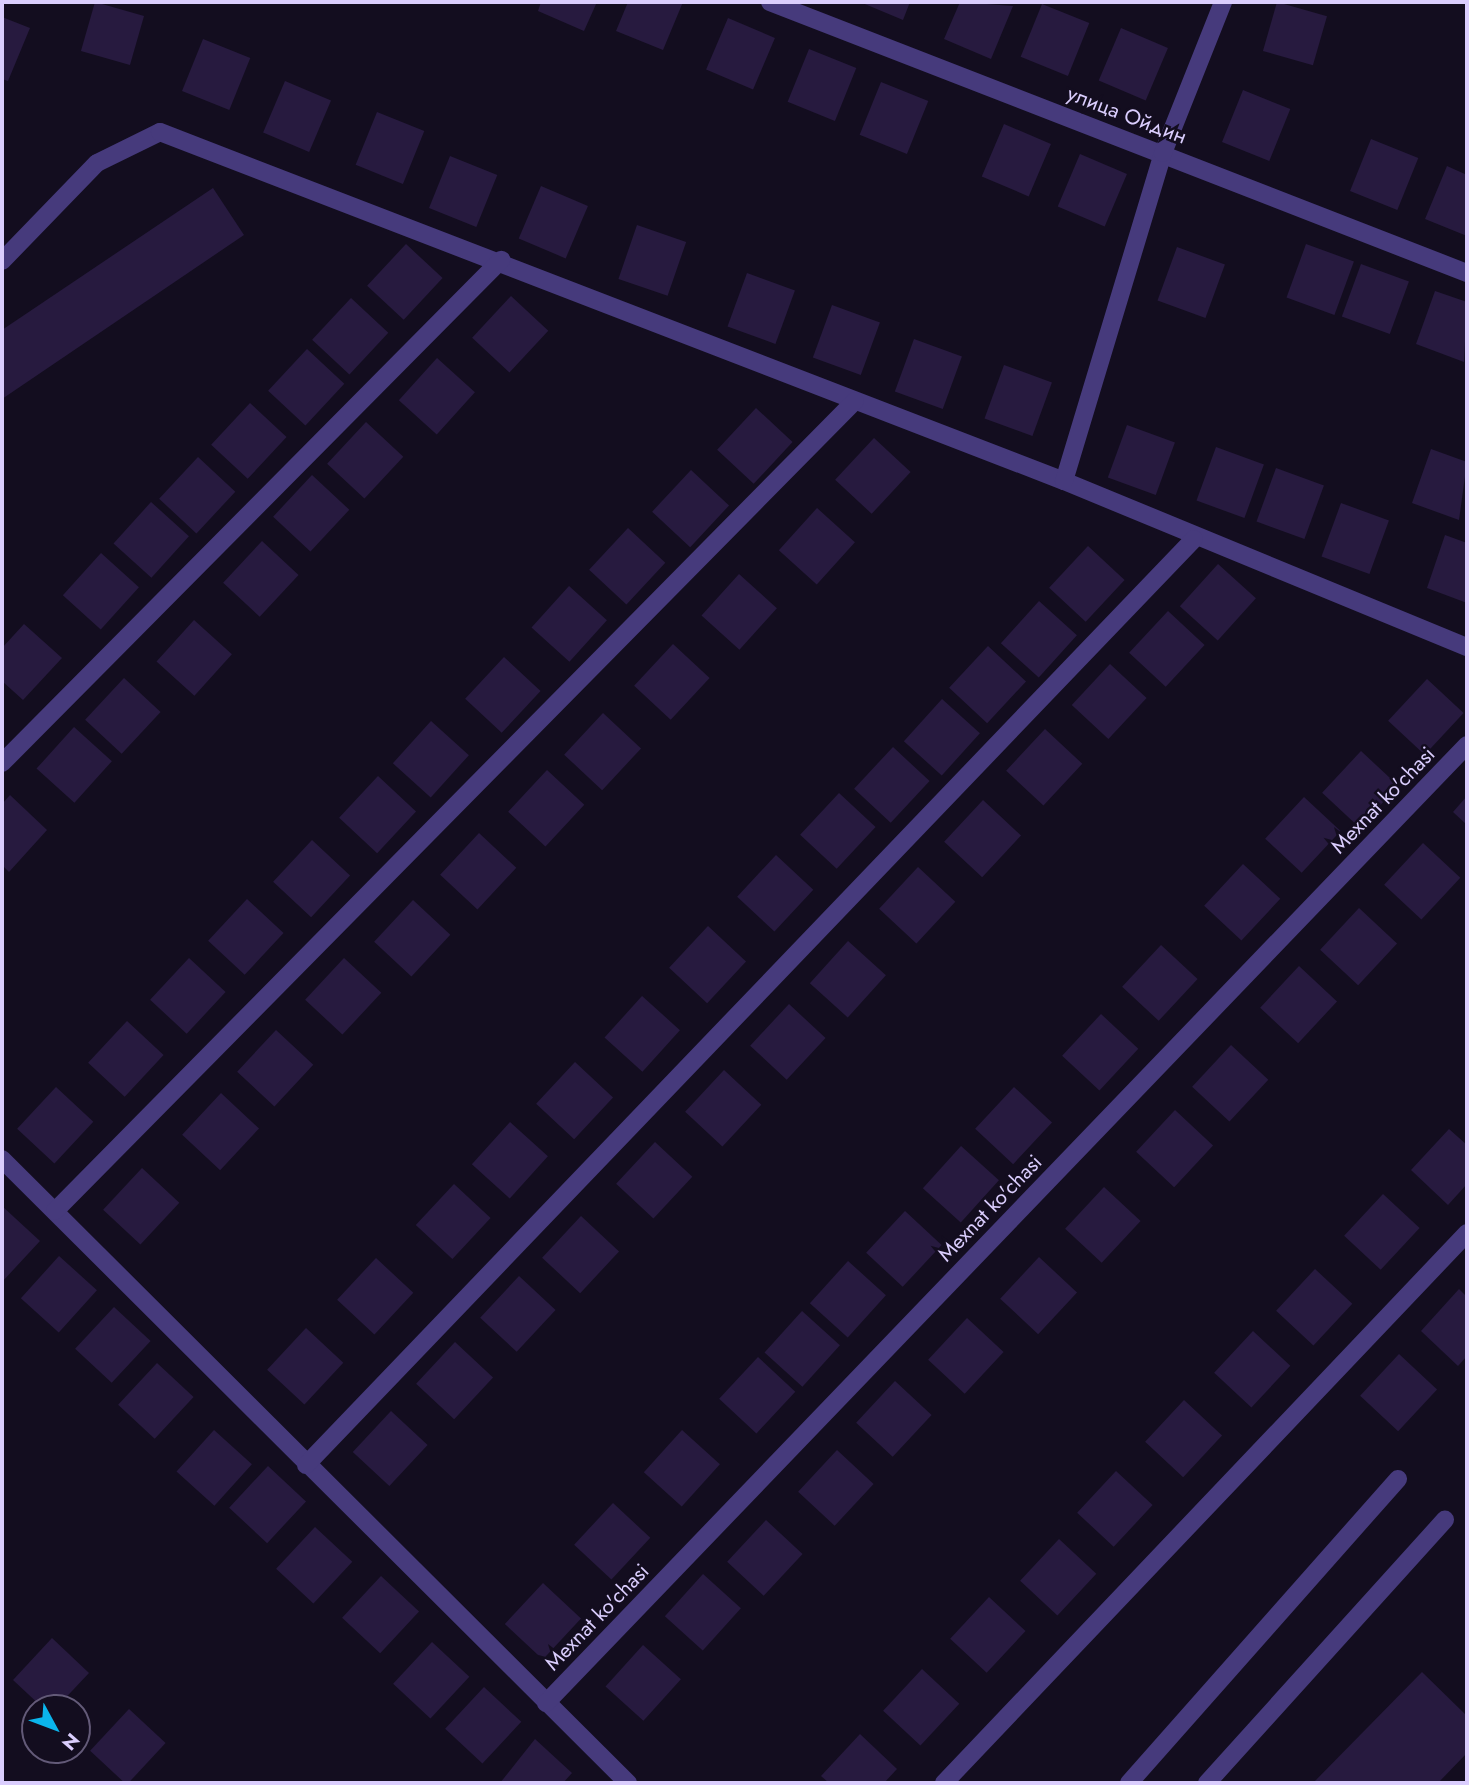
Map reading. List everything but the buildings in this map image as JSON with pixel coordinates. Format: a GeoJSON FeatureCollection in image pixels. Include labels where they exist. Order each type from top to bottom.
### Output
{"type":"FeatureCollection","features":[{"type":"Feature","properties":{"kind":"street","name":"улица Ойдин"},"geometry":{"type":"LineString","coordinates":[[770,2],[1467,273]]}},
{"type":"Feature","properties":{"kind":"street"},"geometry":{"type":"LineString","coordinates":[[1064,481],[1163,153],[1223,2]]}},
{"type":"Feature","properties":{"kind":"street"},"geometry":{"type":"LineString","coordinates":[[2,261],[97,163],[160,132],[501,260],[1064,481],[1194,539],[1467,647]]}},
{"type":"Feature","properties":{"kind":"street"},"geometry":{"type":"LineString","coordinates":[[2,763],[501,260]]}},
{"type":"Feature","properties":{"kind":"street"},"geometry":{"type":"LineString","coordinates":[[55,1211],[855,401]]}},
{"type":"Feature","properties":{"kind":"street"},"geometry":{"type":"LineString","coordinates":[[306,1465],[1194,539]]}},
{"type":"Feature","properties":{"kind":"street","name":"Mexnat ko'chasi"},"geometry":{"type":"LineString","coordinates":[[546,1703],[1467,745]]}},
{"type":"Feature","properties":{"kind":"street"},"geometry":{"type":"LineString","coordinates":[[2,1159],[306,1465],[628,1783]]}},
{"type":"Feature","properties":{"kind":"street"},"geometry":{"type":"LineString","coordinates":[[944,1783],[1467,1233]]}},
{"type":"Feature","properties":{"kind":"street"},"geometry":{"type":"LineString","coordinates":[[1129,1783],[1398,1479]]}},
{"type":"Feature","properties":{"kind":"street"},"geometry":{"type":"LineString","coordinates":[[1208,1783],[1445,1520]]}}]}
